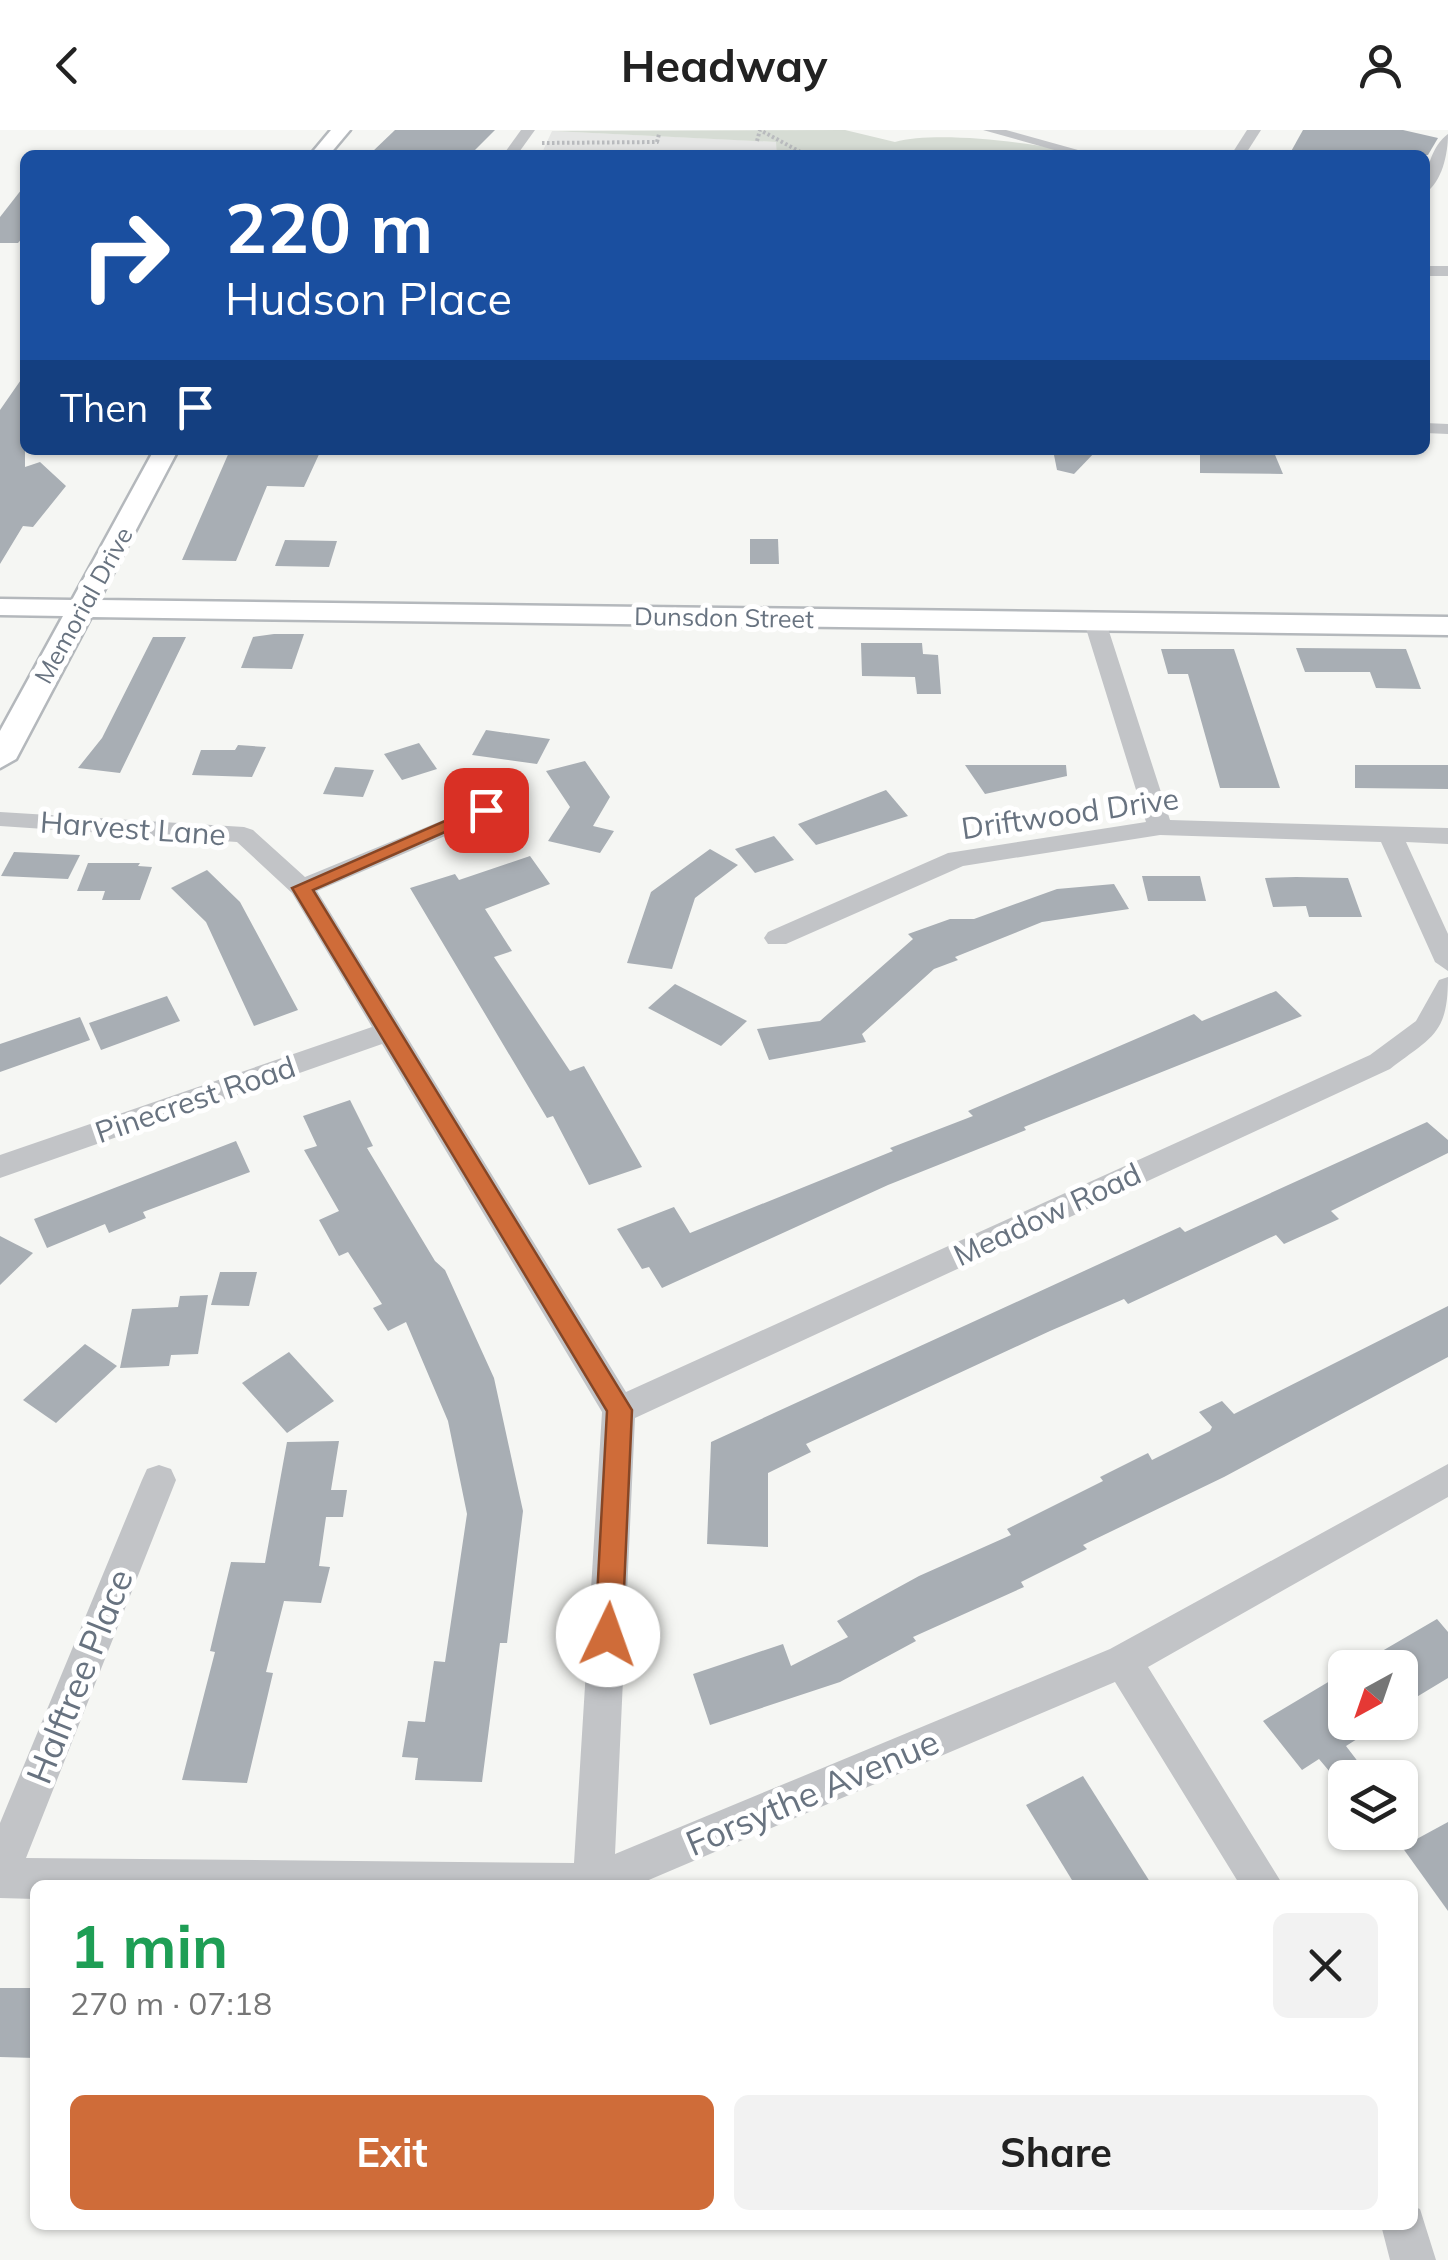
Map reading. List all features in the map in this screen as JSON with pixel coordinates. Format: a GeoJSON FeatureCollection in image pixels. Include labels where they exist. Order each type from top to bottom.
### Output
{"type":"FeatureCollection","features":[{"type":"Feature","properties":{"kind":"main road"},"geometry":{"type":"LineString","coordinates":[[324,150],[342,130]]}},
{"type":"Feature","properties":{"kind":"main road","name":"Memorial Drive"},"geometry":{"type":"LineString","coordinates":[[0,759],[163,455]]}},
{"type":"Feature","properties":{"kind":"main road","name":"Dunsdon Street"},"geometry":{"type":"LineString","coordinates":[[0,608],[1448,626]]}},
{"type":"Feature","properties":{"kind":"street"},"geometry":{"type":"LineString","coordinates":[[990,130],[1068,150]]}},
{"type":"Feature","properties":{"kind":"street"},"geometry":{"type":"LineString","coordinates":[[1026,140],[1040,130]]}},
{"type":"Feature","properties":{"kind":"street"},"geometry":{"type":"LineString","coordinates":[[1442,162],[1448,138]]}},
{"type":"Feature","properties":{"kind":"street"},"geometry":{"type":"LineString","coordinates":[[1094,622],[1160,827]]}},
{"type":"Feature","properties":{"kind":"street"},"geometry":{"type":"LineString","coordinates":[[302,888],[486,810]]}},
{"type":"Feature","properties":{"kind":"street","name":"Harvest Lane"},"geometry":{"type":"LineString","coordinates":[[0,819],[244,836],[302,888],[619,1410]]}},
{"type":"Feature","properties":{"kind":"street","name":"Driftwood Drive"},"geometry":{"type":"LineString","coordinates":[[776,938],[958,858],[1160,827],[1448,836]]}},
{"type":"Feature","properties":{"kind":"street"},"geometry":{"type":"LineString","coordinates":[[1390,835],[1448,962]]}},
{"type":"Feature","properties":{"kind":"street","name":"Meadow Road"},"geometry":{"type":"LineString","coordinates":[[619,1410],[1380,1062],[1426,1027],[1448,986]]}},
{"type":"Feature","properties":{"kind":"street","name":"Pinecrest Road"},"geometry":{"type":"LineString","coordinates":[[0,1166],[389,1031]]}},
{"type":"Feature","properties":{"kind":"street"},"geometry":{"type":"LineString","coordinates":[[594,1880],[619,1410]]}},
{"type":"Feature","properties":{"kind":"street","name":"Forsythe Avenue"},"geometry":{"type":"LineString","coordinates":[[599,1880],[1123,1661],[1448,1479]]}},
{"type":"Feature","properties":{"kind":"street","name":"Halftree Place"},"geometry":{"type":"LineString","coordinates":[[0,1875],[159,1480]]}},
{"type":"Feature","properties":{"kind":"street"},"geometry":{"type":"LineString","coordinates":[[1123,1661],[1259,1880]]}},
{"type":"Feature","properties":{"kind":"street","name":"Forsythe Avenue"},"geometry":{"type":"LineString","coordinates":[[0,1875],[424,1880]]}},
{"type":"Feature","properties":{"kind":"street"},"geometry":{"type":"LineString","coordinates":[[1405,2230],[1413,2260]]}},
{"type":"Feature","properties":{"kind":"path"},"geometry":{"type":"LineString","coordinates":[[757,142],[760,130],[797,150]]}},
{"type":"Feature","properties":{"kind":"path"},"geometry":{"type":"LineString","coordinates":[[519,143],[657,142],[659,134]]}},
{"type":"Feature","properties":{"kind":"shaded area"},"geometry":{"type":"Polygon","coordinates":[[[845,130],[895,142],[936,137],[1063,150],[777,150],[776,142],[552,131],[845,130]]]}},
{"type":"Feature","properties":{"kind":"shaded area"},"geometry":{"type":"Polygon","coordinates":[[[552,131],[777,142],[777,150],[543,150],[552,131]]]}},
{"type":"Feature","properties":{"kind":"building"},"geometry":{"type":"Polygon","coordinates":[[[395,130],[495,130],[475,150],[374,150],[395,130]]]}},
{"type":"Feature","properties":{"kind":"building"},"geometry":{"type":"Polygon","coordinates":[[[1303,130],[1403,130],[1438,138],[1430,152],[1292,150],[1303,130]]]}},
{"type":"Feature","properties":{"kind":"building"},"geometry":{"type":"Polygon","coordinates":[[[20,191],[18,243],[0,243],[0,217],[20,191]]]}},
{"type":"Feature","properties":{"kind":"building"},"geometry":{"type":"Polygon","coordinates":[[[20,381],[20,455],[25,455],[25,467],[40,462],[66,486],[33,527],[23,526],[0,564],[0,410],[20,381]]]}},
{"type":"Feature","properties":{"kind":"building"},"geometry":{"type":"Polygon","coordinates":[[[228,455],[319,455],[304,487],[267,486],[236,561],[182,560],[228,455]]]}},
{"type":"Feature","properties":{"kind":"building"},"geometry":{"type":"Polygon","coordinates":[[[1054,455],[1092,455],[1074,474],[1057,470],[1054,455]]]}},
{"type":"Feature","properties":{"kind":"building"},"geometry":{"type":"Polygon","coordinates":[[[1200,455],[1275,455],[1283,474],[1200,473],[1200,455]]]}},
{"type":"Feature","properties":{"kind":"building"},"geometry":{"type":"Polygon","coordinates":[[[750,539],[778,539],[779,564],[750,564],[750,539]]]}},
{"type":"Feature","properties":{"kind":"building"},"geometry":{"type":"Polygon","coordinates":[[[285,540],[337,541],[329,567],[275,566],[285,540]]]}},
{"type":"Feature","properties":{"kind":"building"},"geometry":{"type":"Polygon","coordinates":[[[304,634],[292,669],[241,668],[253,637],[304,634]]]}},
{"type":"Feature","properties":{"kind":"building"},"geometry":{"type":"Polygon","coordinates":[[[153,637],[186,637],[120,773],[78,768],[102,738],[153,637]]]}},
{"type":"Feature","properties":{"kind":"building"},"geometry":{"type":"Polygon","coordinates":[[[861,643],[922,643],[923,654],[938,655],[941,694],[917,694],[915,677],[862,676],[861,643]]]}},
{"type":"Feature","properties":{"kind":"building"},"geometry":{"type":"Polygon","coordinates":[[[1296,648],[1406,649],[1421,689],[1376,688],[1370,672],[1305,672],[1296,648]]]}},
{"type":"Feature","properties":{"kind":"building"},"geometry":{"type":"Polygon","coordinates":[[[1161,649],[1234,649],[1280,788],[1220,788],[1188,674],[1168,674],[1161,649]]]}},
{"type":"Feature","properties":{"kind":"building"},"geometry":{"type":"Polygon","coordinates":[[[486,730],[550,739],[537,764],[472,755],[486,730]]]}},
{"type":"Feature","properties":{"kind":"building"},"geometry":{"type":"Polygon","coordinates":[[[419,743],[437,769],[402,780],[384,754],[419,743]]]}},
{"type":"Feature","properties":{"kind":"building"},"geometry":{"type":"Polygon","coordinates":[[[238,745],[266,747],[252,777],[192,775],[201,750],[235,750],[238,745]]]}},
{"type":"Feature","properties":{"kind":"building"},"geometry":{"type":"Polygon","coordinates":[[[585,761],[610,797],[593,826],[614,831],[600,853],[548,841],[570,807],[546,771],[585,761]]]}},
{"type":"Feature","properties":{"kind":"building"},"geometry":{"type":"Polygon","coordinates":[[[965,765],[1066,765],[1067,776],[985,794],[965,765]]]}},
{"type":"Feature","properties":{"kind":"building"},"geometry":{"type":"Polygon","coordinates":[[[1355,765],[1448,765],[1448,789],[1355,788],[1355,765]]]}},
{"type":"Feature","properties":{"kind":"building"},"geometry":{"type":"Polygon","coordinates":[[[335,767],[374,770],[363,797],[323,794],[335,767]]]}},
{"type":"Feature","properties":{"kind":"building"},"geometry":{"type":"Polygon","coordinates":[[[886,790],[908,816],[816,845],[798,824],[886,790]]]}},
{"type":"Feature","properties":{"kind":"building"},"geometry":{"type":"Polygon","coordinates":[[[774,836],[794,860],[755,873],[735,849],[774,836]]]}},
{"type":"Feature","properties":{"kind":"building"},"geometry":{"type":"Polygon","coordinates":[[[710,849],[738,865],[695,898],[672,969],[627,963],[651,892],[710,849]]]}},
{"type":"Feature","properties":{"kind":"building"},"geometry":{"type":"Polygon","coordinates":[[[14,852],[80,855],[68,879],[1,876],[14,852]]]}},
{"type":"Feature","properties":{"kind":"building"},"geometry":{"type":"Polygon","coordinates":[[[530,856],[550,884],[485,909],[512,951],[494,957],[570,1071],[584,1066],[642,1167],[589,1185],[553,1116],[547,1118],[410,888],[455,874],[459,880],[530,856]]]}},
{"type":"Feature","properties":{"kind":"building"},"geometry":{"type":"Polygon","coordinates":[[[88,863],[140,863],[138,866],[152,867],[140,900],[102,900],[105,891],[77,891],[88,863]]]}},
{"type":"Feature","properties":{"kind":"building"},"geometry":{"type":"Polygon","coordinates":[[[207,870],[240,902],[298,1010],[254,1026],[206,922],[171,888],[207,870]]]}},
{"type":"Feature","properties":{"kind":"building"},"geometry":{"type":"Polygon","coordinates":[[[1142,876],[1200,876],[1206,901],[1148,901],[1142,876]]]}},
{"type":"Feature","properties":{"kind":"building"},"geometry":{"type":"Polygon","coordinates":[[[1265,878],[1348,878],[1362,917],[1309,917],[1306,906],[1273,907],[1265,878]]]}},
{"type":"Feature","properties":{"kind":"building"},"geometry":{"type":"Polygon","coordinates":[[[1114,884],[1129,909],[1042,922],[955,957],[958,960],[934,969],[862,1034],[866,1042],[769,1060],[757,1029],[820,1021],[913,939],[908,934],[950,919],[974,919],[1057,889],[1114,884]]]}},
{"type":"Feature","properties":{"kind":"building"},"geometry":{"type":"Polygon","coordinates":[[[675,984],[747,1021],[721,1046],[648,1008],[675,984]]]}},
{"type":"Feature","properties":{"kind":"building"},"geometry":{"type":"Polygon","coordinates":[[[1276,991],[1302,1016],[1024,1127],[1026,1130],[888,1185],[662,1288],[649,1267],[642,1269],[617,1229],[674,1207],[690,1233],[893,1151],[890,1148],[973,1116],[968,1111],[1194,1014],[1202,1021],[1276,991]]]}},
{"type":"Feature","properties":{"kind":"building"},"geometry":{"type":"Polygon","coordinates":[[[167,996],[180,1021],[101,1050],[89,1023],[167,996]]]}},
{"type":"Feature","properties":{"kind":"building"},"geometry":{"type":"Polygon","coordinates":[[[80,1017],[90,1040],[0,1072],[0,1044],[80,1017]]]}},
{"type":"Feature","properties":{"kind":"building"},"geometry":{"type":"Polygon","coordinates":[[[350,1100],[373,1146],[367,1148],[435,1261],[445,1270],[494,1378],[523,1511],[507,1643],[500,1643],[482,1782],[415,1780],[418,1758],[402,1757],[408,1721],[425,1722],[434,1661],[445,1662],[467,1514],[448,1421],[406,1322],[388,1331],[373,1308],[382,1304],[348,1252],[339,1256],[319,1220],[339,1211],[304,1150],[317,1146],[303,1116],[350,1100]]]}},
{"type":"Feature","properties":{"kind":"building"},"geometry":{"type":"Polygon","coordinates":[[[1427,1122],[1448,1140],[1448,1153],[1331,1211],[1339,1219],[1284,1244],[1276,1235],[1128,1304],[1124,1299],[806,1444],[811,1452],[768,1473],[768,1547],[707,1544],[711,1442],[1180,1227],[1185,1232],[1427,1122]]]}},
{"type":"Feature","properties":{"kind":"building"},"geometry":{"type":"Polygon","coordinates":[[[236,1141],[250,1172],[143,1212],[146,1218],[109,1233],[105,1224],[47,1248],[34,1219],[236,1141]]]}},
{"type":"Feature","properties":{"kind":"building"},"geometry":{"type":"Polygon","coordinates":[[[0,1236],[33,1253],[0,1285],[0,1236]]]}},
{"type":"Feature","properties":{"kind":"building"},"geometry":{"type":"Polygon","coordinates":[[[220,1272],[257,1272],[249,1306],[211,1305],[220,1272]]]}},
{"type":"Feature","properties":{"kind":"building"},"geometry":{"type":"Polygon","coordinates":[[[208,1295],[198,1354],[171,1355],[169,1366],[120,1368],[132,1309],[178,1307],[180,1296],[208,1295]]]}},
{"type":"Feature","properties":{"kind":"building"},"geometry":{"type":"Polygon","coordinates":[[[1448,1306],[1448,1357],[1224,1477],[1083,1545],[1087,1549],[1021,1582],[1024,1587],[913,1637],[916,1641],[840,1682],[710,1725],[693,1674],[783,1644],[791,1666],[848,1637],[837,1621],[919,1576],[1011,1535],[1007,1529],[1103,1481],[1100,1477],[1148,1453],[1152,1460],[1210,1431],[1212,1427],[1199,1412],[1222,1401],[1234,1414],[1448,1306]]]}},
{"type":"Feature","properties":{"kind":"building"},"geometry":{"type":"Polygon","coordinates":[[[85,1344],[117,1366],[56,1423],[23,1400],[85,1344]]]}},
{"type":"Feature","properties":{"kind":"building"},"geometry":{"type":"Polygon","coordinates":[[[289,1352],[334,1401],[287,1433],[242,1383],[289,1352]]]}},
{"type":"Feature","properties":{"kind":"building"},"geometry":{"type":"Polygon","coordinates":[[[339,1441],[331,1490],[347,1490],[343,1517],[326,1517],[319,1566],[330,1567],[321,1603],[284,1601],[266,1672],[273,1673],[247,1783],[182,1780],[215,1652],[210,1651],[231,1562],[265,1563],[287,1442],[339,1441]]]}},
{"type":"Feature","properties":{"kind":"building"},"geometry":{"type":"Polygon","coordinates":[[[1437,1619],[1448,1632],[1448,1678],[1418,1696],[1418,1650],[1384,1650],[1437,1619]]]}},
{"type":"Feature","properties":{"kind":"building"},"geometry":{"type":"Polygon","coordinates":[[[1328,1682],[1328,1740],[1356,1740],[1346,1746],[1357,1760],[1328,1760],[1328,1770],[1319,1759],[1302,1770],[1263,1721],[1328,1682]]]}},
{"type":"Feature","properties":{"kind":"building"},"geometry":{"type":"Polygon","coordinates":[[[1083,1776],[1149,1880],[1072,1880],[1026,1805],[1083,1776]]]}},
{"type":"Feature","properties":{"kind":"building"},"geometry":{"type":"Polygon","coordinates":[[[1448,1822],[1448,1911],[1404,1850],[1418,1850],[1418,1838],[1448,1822]]]}},
{"type":"Feature","properties":{"kind":"building"},"geometry":{"type":"Polygon","coordinates":[[[0,1988],[30,1988],[30,2058],[0,2057],[0,1988]]]}},
{"type":"Feature","properties":{"kind":"route"},"geometry":{"type":"LineString","coordinates":[[486,810],[302,888],[619,1410],[608,1635]]}}]}
